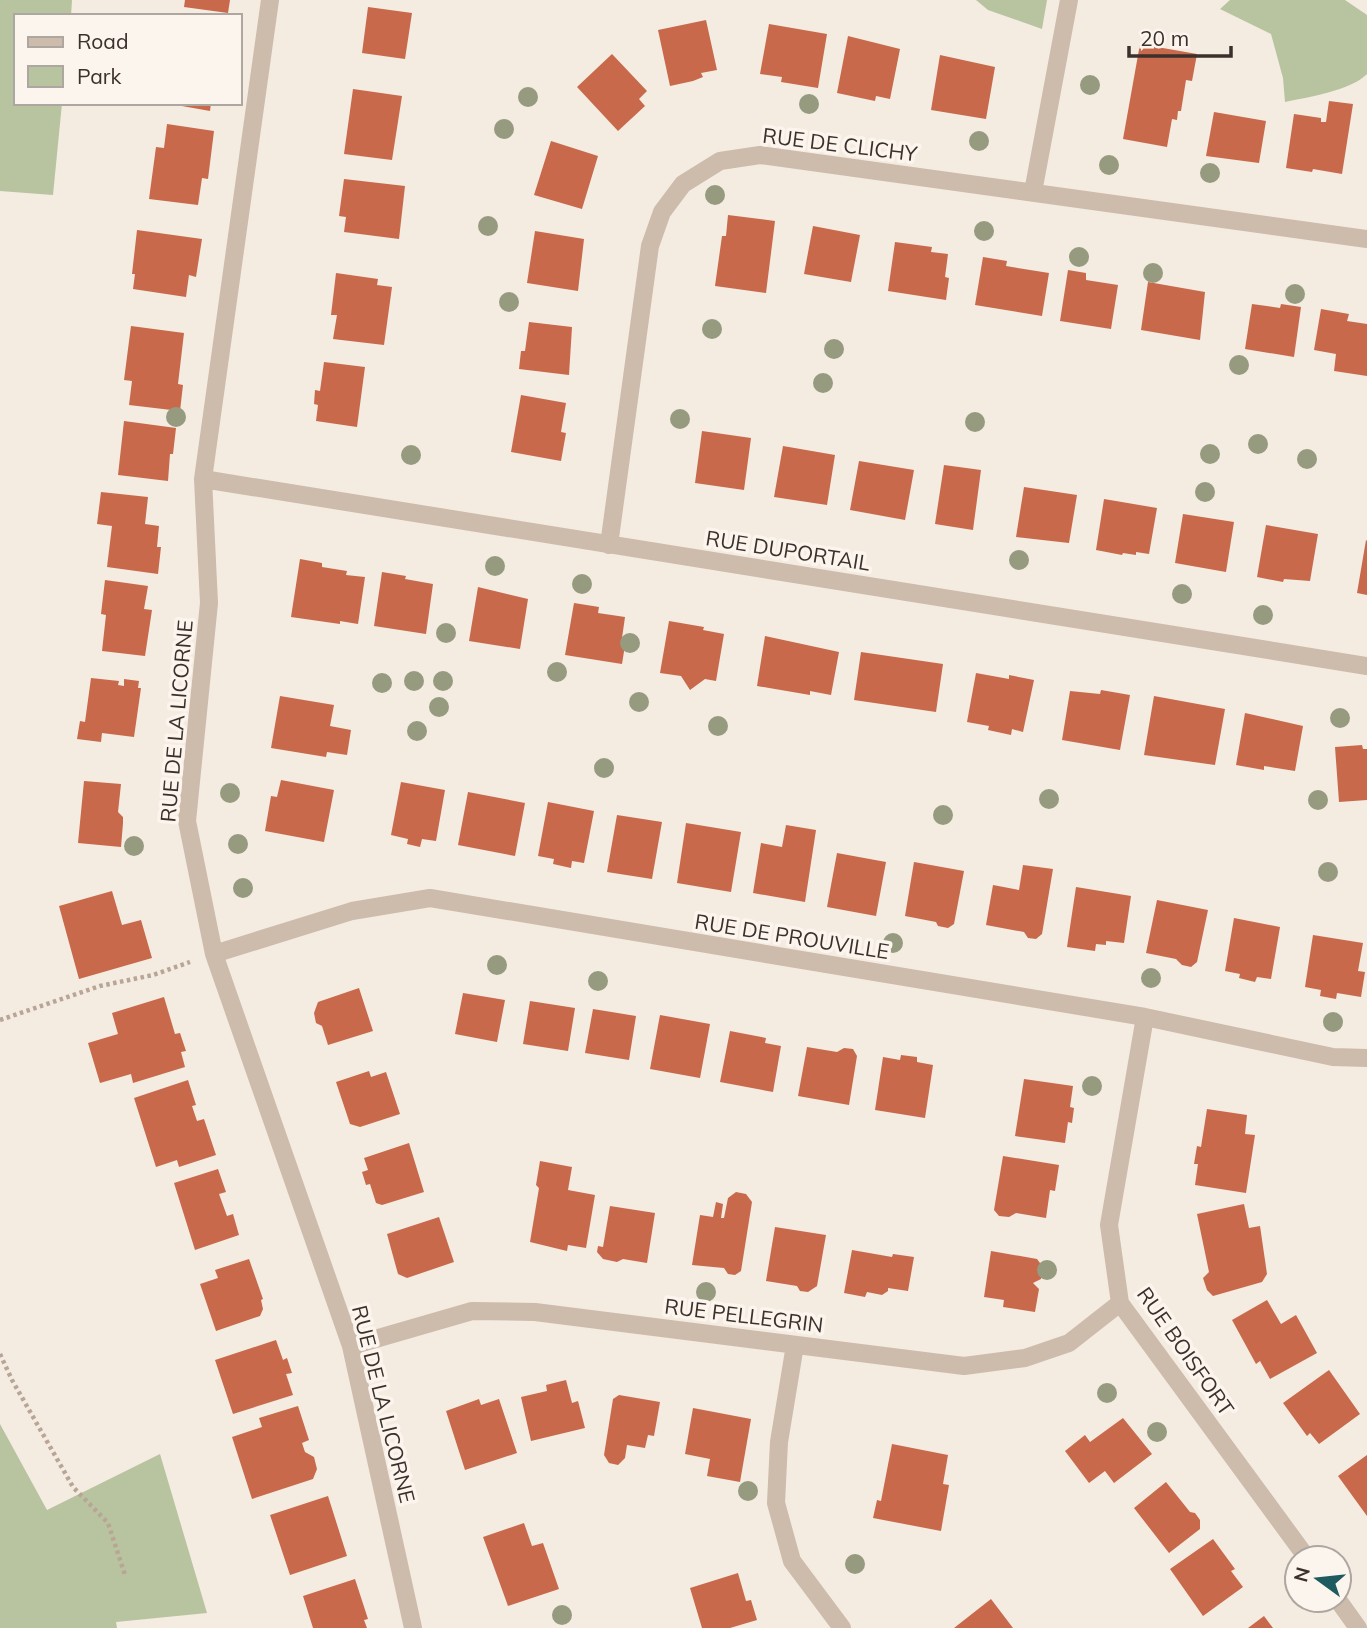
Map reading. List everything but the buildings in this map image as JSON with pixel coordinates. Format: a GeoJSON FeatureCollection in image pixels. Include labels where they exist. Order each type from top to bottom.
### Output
{"type":"FeatureCollection","features":[{"type":"Feature","properties":{"kind":"street","name":"RUE DE LA LICORNE"},"geometry":{"type":"LineString","coordinates":[[270,0],[203,479],[209,603],[187,821],[214,954],[351,1346],[412,1628]]}},
{"type":"Feature","properties":{"kind":"street"},"geometry":{"type":"LineString","coordinates":[[1033,192],[1069,0]]}},
{"type":"Feature","properties":{"kind":"street","name":"RUE DE CLICHY"},"geometry":{"type":"LineString","coordinates":[[609,545],[650,246],[662,212],[683,184],[720,161],[760,155],[1367,239]]}},
{"type":"Feature","properties":{"kind":"street","name":"RUE DUPORTAIL"},"geometry":{"type":"LineString","coordinates":[[203,479],[1367,666]]}},
{"type":"Feature","properties":{"kind":"street","name":"RUE DE PROUVILLE"},"geometry":{"type":"LineString","coordinates":[[214,954],[352,911],[430,898],[1145,1017],[1333,1057],[1367,1058]]}},
{"type":"Feature","properties":{"kind":"street","name":"RUE BOISFORT"},"geometry":{"type":"LineString","coordinates":[[1145,1017],[1109,1225],[1120,1303],[1297,1544]]}},
{"type":"Feature","properties":{"kind":"street","name":"RUE PELLEGRIN"},"geometry":{"type":"LineString","coordinates":[[351,1346],[472,1311],[535,1312],[964,1366],[1025,1358],[1069,1343],[1120,1303]]}},
{"type":"Feature","properties":{"kind":"street"},"geometry":{"type":"LineString","coordinates":[[795,1345],[779,1442],[776,1503],[792,1561],[842,1628]]}},
{"type":"Feature","properties":{"kind":"path"},"geometry":{"type":"LineString","coordinates":[[0,1020],[100,986],[153,975],[214,954]]}},
{"type":"Feature","properties":{"kind":"path"},"geometry":{"type":"LineString","coordinates":[[0,1354],[73,1487],[108,1524],[125,1576]]}},
{"type":"Feature","properties":{"kind":"green space"},"geometry":{"type":"Polygon","coordinates":[[[0,0],[72,0],[71,14],[14,14],[14,105],[62,105],[53,195],[0,191],[0,0]]]}},
{"type":"Feature","properties":{"kind":"green space"},"geometry":{"type":"Polygon","coordinates":[[[976,0],[1047,0],[1042,29],[988,10],[976,0]]]}},
{"type":"Feature","properties":{"kind":"green space"},"geometry":{"type":"Polygon","coordinates":[[[1230,0],[1345,0],[1367,15],[1367,74],[1340,89],[1285,102],[1283,78],[1271,34],[1220,9],[1230,0]]]}},
{"type":"Feature","properties":{"kind":"green space"},"geometry":{"type":"Polygon","coordinates":[[[0,1424],[47,1510],[160,1454],[207,1613],[116,1622],[117,1628],[0,1628],[0,1424]]]}}]}
